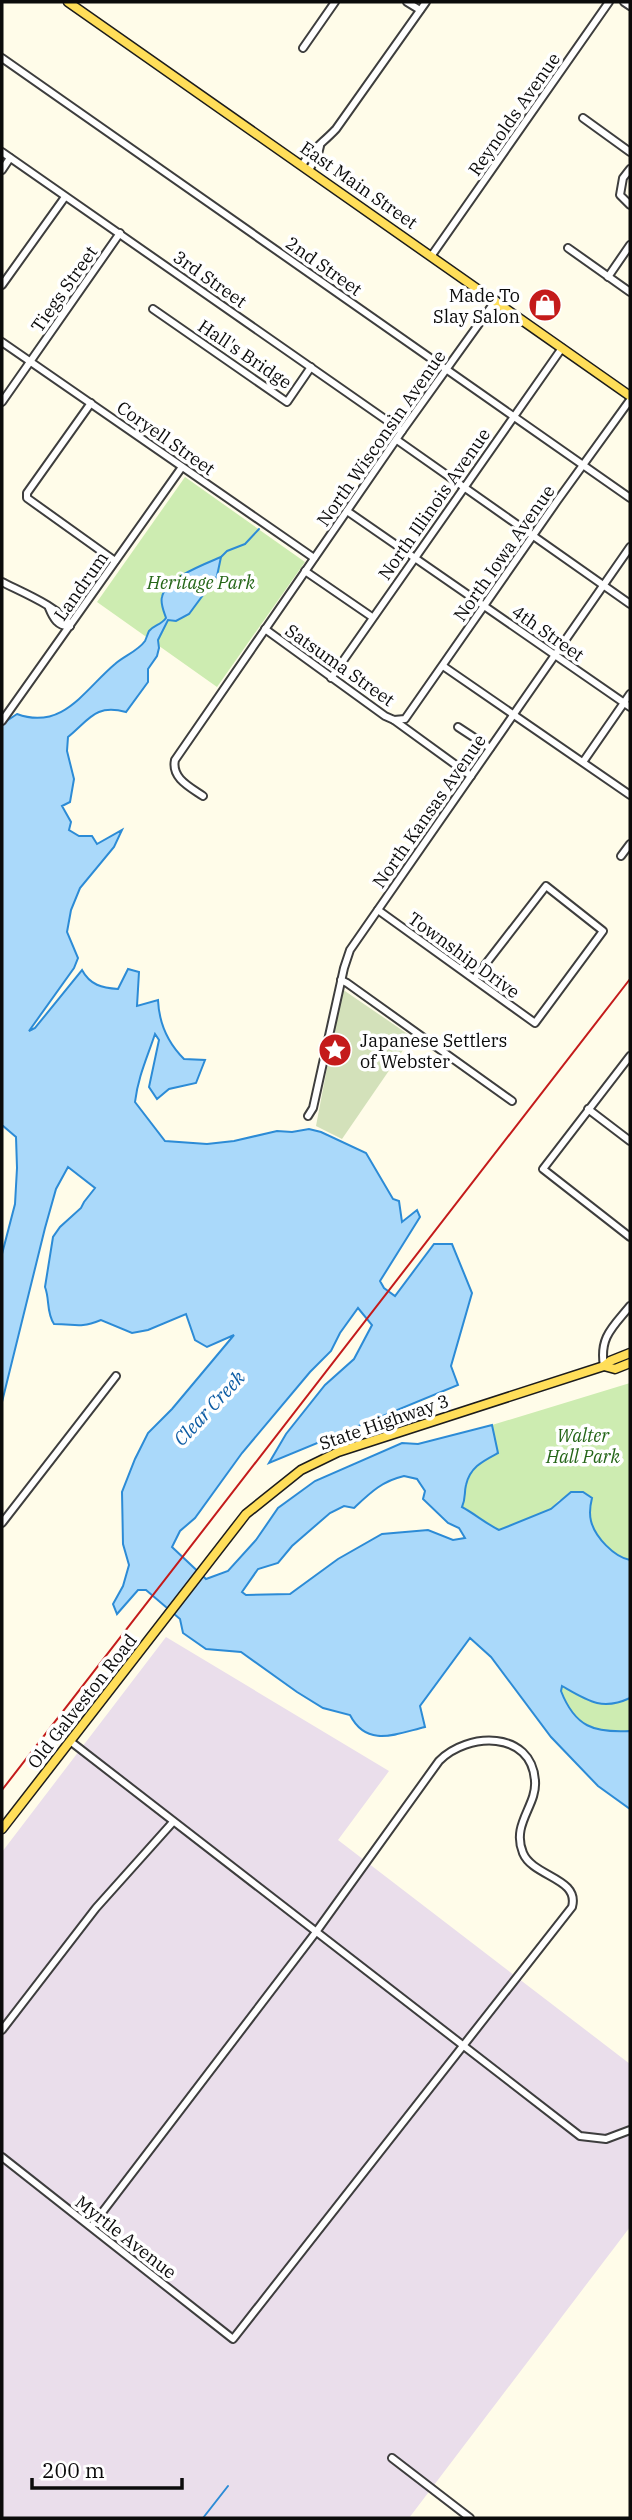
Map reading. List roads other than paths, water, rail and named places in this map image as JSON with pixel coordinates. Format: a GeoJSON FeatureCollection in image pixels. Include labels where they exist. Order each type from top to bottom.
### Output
{"type":"FeatureCollection","features":[{"type":"Feature","properties":{"kind":"main road","name":"East Main Street"},"geometry":{"type":"LineString","coordinates":[[68,2],[496,300],[630,398]]}},
{"type":"Feature","properties":{"kind":"main road","name":"State Highway 3"},"geometry":{"type":"LineString","coordinates":[[186,1593],[246,1514],[301,1470],[338,1452],[604,1366],[630,1353]]}},
{"type":"Feature","properties":{"kind":"main road","name":"State Highway 3"},"geometry":{"type":"LineString","coordinates":[[604,1366],[615,1369],[630,1363]]}},
{"type":"Feature","properties":{"kind":"main road","name":"Old Galveston Road"},"geometry":{"type":"LineString","coordinates":[[2,1829],[186,1593]]}},
{"type":"Feature","properties":{"kind":"street"},"geometry":{"type":"LineString","coordinates":[[303,48],[335,2]]}},
{"type":"Feature","properties":{"kind":"street"},"geometry":{"type":"LineString","coordinates":[[407,2],[420,10]]}},
{"type":"Feature","properties":{"kind":"street"},"geometry":{"type":"LineString","coordinates":[[305,167],[314,149],[336,129],[426,2]]}},
{"type":"Feature","properties":{"kind":"street","name":"Reynolds Avenue"},"geometry":{"type":"LineString","coordinates":[[432,255],[609,2]]}},
{"type":"Feature","properties":{"kind":"street"},"geometry":{"type":"LineString","coordinates":[[624,2],[630,6]]}},
{"type":"Feature","properties":{"kind":"street","name":"2nd Street"},"geometry":{"type":"LineString","coordinates":[[2,58],[630,498]]}},
{"type":"Feature","properties":{"kind":"street"},"geometry":{"type":"LineString","coordinates":[[583,118],[630,152]]}},
{"type":"Feature","properties":{"kind":"street","name":"3rd Street"},"geometry":{"type":"LineString","coordinates":[[2,152],[402,431]]}},
{"type":"Feature","properties":{"kind":"street"},"geometry":{"type":"LineString","coordinates":[[2,170],[10,158]]}},
{"type":"Feature","properties":{"kind":"street"},"geometry":{"type":"LineString","coordinates":[[630,169],[623,178],[620,195],[630,205]]}},
{"type":"Feature","properties":{"kind":"street"},"geometry":{"type":"LineString","coordinates":[[2,285],[65,197]]}},
{"type":"Feature","properties":{"kind":"street","name":"Tiegs Street"},"geometry":{"type":"LineString","coordinates":[[2,402],[120,233]]}},
{"type":"Feature","properties":{"kind":"street"},"geometry":{"type":"LineString","coordinates":[[608,277],[630,246]]}},
{"type":"Feature","properties":{"kind":"street"},"geometry":{"type":"LineString","coordinates":[[568,248],[630,292]]}},
{"type":"Feature","properties":{"kind":"street","name":"North Wisconsin Avenue"},"geometry":{"type":"LineString","coordinates":[[305,571],[496,300]]}},
{"type":"Feature","properties":{"kind":"street","name":"Hall's Bridge"},"geometry":{"type":"LineString","coordinates":[[153,309],[287,402],[311,367]]}},
{"type":"Feature","properties":{"kind":"street","name":"Coryell Street"},"geometry":{"type":"LineString","coordinates":[[2,342],[314,558]]}},
{"type":"Feature","properties":{"kind":"street","name":"North Illinois Avenue"},"geometry":{"type":"LineString","coordinates":[[331,678],[562,348]]}},
{"type":"Feature","properties":{"kind":"street","name":"North Iowa Avenue"},"geometry":{"type":"LineString","coordinates":[[397,720],[411,713],[630,398]]}},
{"type":"Feature","properties":{"kind":"street"},"geometry":{"type":"LineString","coordinates":[[91,403],[27,493],[27,498],[116,561]]}},
{"type":"Feature","properties":{"kind":"street"},"geometry":{"type":"LineString","coordinates":[[397,440],[630,604]]}},
{"type":"Feature","properties":{"kind":"street","name":"Landrum"},"geometry":{"type":"LineString","coordinates":[[2,721],[183,467]]}},
{"type":"Feature","properties":{"kind":"street","name":"4th Street"},"geometry":{"type":"LineString","coordinates":[[347,511],[627,705]]}},
{"type":"Feature","properties":{"kind":"street","name":"North Kansas Avenue"},"geometry":{"type":"LineString","coordinates":[[308,1116],[313,1108],[350,950],[630,547]]}},
{"type":"Feature","properties":{"kind":"street"},"geometry":{"type":"LineString","coordinates":[[203,796],[178,778],[174,769],[175,760],[305,571],[372,617]]}},
{"type":"Feature","properties":{"kind":"street"},"geometry":{"type":"LineString","coordinates":[[2,582],[49,608],[57,622],[64,626],[70,625]]}},
{"type":"Feature","properties":{"kind":"street","name":"Satsuma Street"},"geometry":{"type":"LineString","coordinates":[[265,629],[331,678],[397,720],[471,776]]}},
{"type":"Feature","properties":{"kind":"street"},"geometry":{"type":"LineString","coordinates":[[443,666],[630,795]]}},
{"type":"Feature","properties":{"kind":"street"},"geometry":{"type":"LineString","coordinates":[[583,762],[627,705],[630,694]]}},
{"type":"Feature","properties":{"kind":"street"},"geometry":{"type":"LineString","coordinates":[[458,727],[490,748]]}},
{"type":"Feature","properties":{"kind":"street"},"geometry":{"type":"LineString","coordinates":[[621,856],[630,844]]}},
{"type":"Feature","properties":{"kind":"street","name":"Township Drive"},"geometry":{"type":"LineString","coordinates":[[378,910],[535,1023],[603,931],[546,886],[474,979]]}},
{"type":"Feature","properties":{"kind":"street"},"geometry":{"type":"LineString","coordinates":[[341,981],[347,982],[512,1101]]}},
{"type":"Feature","properties":{"kind":"street"},"geometry":{"type":"LineString","coordinates":[[630,1056],[543,1169],[630,1237]]}},
{"type":"Feature","properties":{"kind":"street"},"geometry":{"type":"LineString","coordinates":[[588,1109],[630,1141]]}},
{"type":"Feature","properties":{"kind":"street"},"geometry":{"type":"LineString","coordinates":[[604,1366],[602,1352],[607,1334],[630,1306]]}},
{"type":"Feature","properties":{"kind":"street"},"geometry":{"type":"LineString","coordinates":[[2,1523],[116,1376]]}},
{"type":"Feature","properties":{"kind":"street"},"geometry":{"type":"LineString","coordinates":[[91,2227],[316,1932],[444,1755],[462,1745],[481,1740],[501,1742],[520,1751],[531,1764],[535,1781],[520,1829],[521,1850],[534,1867],[569,1888],[573,1903],[570,1911],[461,2046]]}},
{"type":"Feature","properties":{"kind":"street"},"geometry":{"type":"LineString","coordinates":[[70,1741],[580,2136],[606,2139],[630,2130]]}},
{"type":"Feature","properties":{"kind":"street"},"geometry":{"type":"LineString","coordinates":[[2,2030],[96,1908],[173,1822]]}},
{"type":"Feature","properties":{"kind":"street","name":"Myrtle Avenue"},"geometry":{"type":"LineString","coordinates":[[2,2157],[233,2339],[461,2046]]}},
{"type":"Feature","properties":{"kind":"street"},"geometry":{"type":"LineString","coordinates":[[393,2458],[470,2518]]}},
{"type":"Feature","properties":{"kind":"water","name":"Clear Creek"},"geometry":{"type":"Polygon","coordinates":[[[221,557],[217,576],[189,614],[176,621],[168,620],[158,640],[157,656],[148,669],[148,682],[126,712],[100,712],[68,737],[67,751],[74,779],[70,802],[62,806],[71,822],[69,830],[79,836],[92,836],[97,844],[122,830],[114,847],[80,888],[71,910],[67,932],[78,958],[74,968],[29,1031],[35,1028],[82,970],[97,985],[118,989],[128,969],[139,972],[137,1006],[158,1000],[165,1032],[178,1053],[184,1059],[205,1060],[196,1083],[169,1089],[157,1099],[149,1087],[159,1040],[155,1034],[135,1102],[165,1141],[207,1144],[277,1131],[309,1129],[366,1153],[393,1199],[399,1201],[402,1222],[417,1210],[420,1217],[380,1281],[384,1288],[395,1296],[434,1244],[452,1244],[472,1293],[451,1366],[458,1385],[269,1463],[286,1434],[325,1385],[354,1359],[372,1325],[358,1308],[331,1351],[242,1453],[195,1518],[180,1531],[172,1547],[206,1579],[228,1571],[256,1540],[278,1508],[315,1481],[402,1443],[418,1444],[492,1425],[498,1453],[474,1469],[466,1485],[462,1507],[499,1530],[551,1509],[571,1492],[583,1492],[592,1498],[590,1518],[597,1533],[612,1551],[630,1560],[630,1698],[603,1704],[588,1700],[562,1686],[561,1691],[573,1713],[587,1725],[606,1731],[630,1731],[630,1809],[598,1786],[551,1737],[491,1657],[470,1638],[420,1706],[425,1727],[383,1736],[365,1732],[350,1715],[323,1708],[241,1652],[206,1649],[183,1633],[180,1619],[146,1590],[138,1590],[117,1614],[113,1604],[123,1586],[129,1565],[123,1544],[122,1492],[135,1459],[148,1433],[172,1409],[234,1335],[207,1347],[195,1340],[186,1314],[148,1330],[132,1333],[101,1320],[82,1325],[54,1324],[45,1287],[53,1237],[81,1208],[95,1188],[68,1167],[56,1189],[45,1228],[2,1402],[2,1254],[15,1204],[17,1168],[16,1137],[2,1125],[2,724],[17,714],[33,718],[48,717],[72,705],[115,664],[142,645],[149,631],[166,618],[162,599],[171,584],[187,572],[221,557]],[[404,1476],[396,1478],[377,1488],[354,1508],[344,1506],[330,1513],[292,1546],[278,1563],[258,1569],[242,1592],[246,1595],[290,1594],[338,1559],[382,1534],[428,1530],[453,1540],[465,1538],[459,1528],[448,1523],[423,1499],[425,1491],[417,1479],[404,1476]]]}},
{"type":"Feature","properties":{"kind":"waterway"},"geometry":{"type":"LineString","coordinates":[[221,557],[227,551],[245,544],[259,529]]}},
{"type":"Feature","properties":{"kind":"waterway"},"geometry":{"type":"LineString","coordinates":[[203,2518],[228,2486]]}},
{"type":"Feature","properties":{"kind":"railway"},"geometry":{"type":"LineString","coordinates":[[2,1790],[630,979]]}},
{"type":"Feature","properties":{"kind":"place","name":"Made To Slay Salon"},"geometry":{"type":"Point","coordinates":[545,305]}},
{"type":"Feature","properties":{"kind":"place","name":"Japanese Settlers of Webster"},"geometry":{"type":"Point","coordinates":[335,1050]}},
{"type":"Feature","properties":{"kind":"park label","name":"Heritage Park"},"geometry":{"type":"Point","coordinates":[201,582]}},
{"type":"Feature","properties":{"kind":"park label","name":"Walter Hall Park"},"geometry":{"type":"Point","coordinates":[583,1445]}}]}
